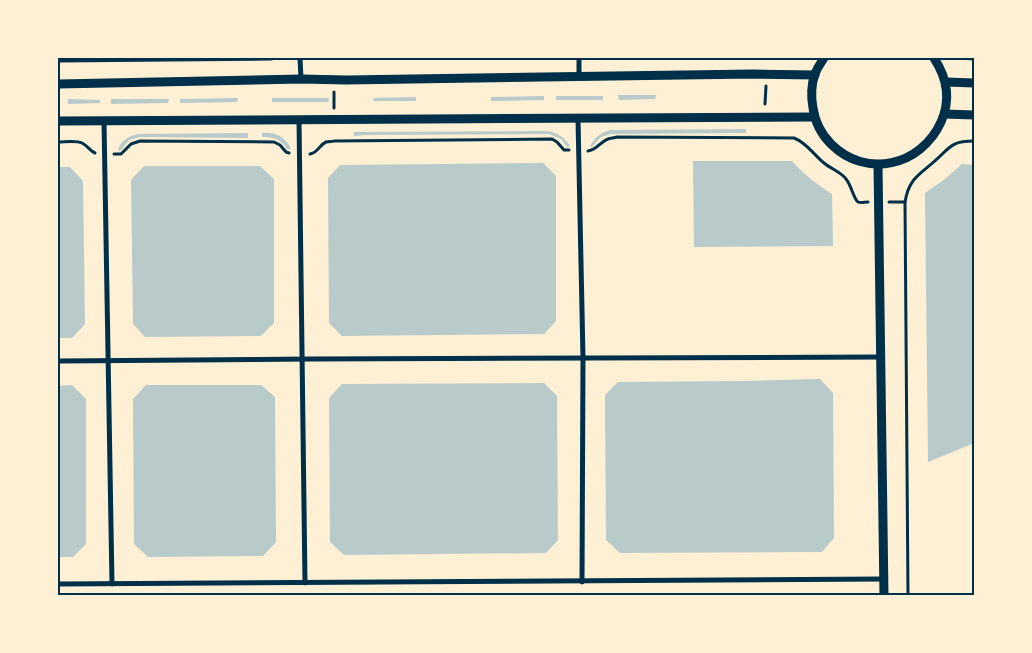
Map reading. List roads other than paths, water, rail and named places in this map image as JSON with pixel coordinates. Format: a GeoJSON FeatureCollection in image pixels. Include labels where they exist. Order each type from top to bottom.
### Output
{"type":"FeatureCollection","features":[{"type":"Feature","properties":{"kind":"street"},"geometry":{"type":"LineString","coordinates":[[300,58],[301,79]]}},
{"type":"Feature","properties":{"kind":"street"},"geometry":{"type":"LineString","coordinates":[[579,58],[579,78]]}},
{"type":"Feature","properties":{"kind":"street"},"geometry":{"type":"LineString","coordinates":[[824,58],[815,75],[811,96],[814,117],[823,136],[838,151],[857,161],[878,165],[900,161],[920,150],[936,134],[945,114],[947,98],[946,82],[934,58]]}},
{"type":"Feature","properties":{"kind":"street"},"geometry":{"type":"LineString","coordinates":[[58,84],[301,79],[815,75]]}},
{"type":"Feature","properties":{"kind":"street"},"geometry":{"type":"LineString","coordinates":[[946,82],[974,83]]}},
{"type":"Feature","properties":{"kind":"street"},"geometry":{"type":"LineString","coordinates":[[945,114],[974,115]]}},
{"type":"Feature","properties":{"kind":"street"},"geometry":{"type":"LineString","coordinates":[[58,122],[814,117]]}},
{"type":"Feature","properties":{"kind":"street"},"geometry":{"type":"LineString","coordinates":[[578,118],[583,358],[582,582]]}},
{"type":"Feature","properties":{"kind":"street"},"geometry":{"type":"LineString","coordinates":[[298,120],[305,583]]}},
{"type":"Feature","properties":{"kind":"street"},"geometry":{"type":"LineString","coordinates":[[104,121],[112,584]]}},
{"type":"Feature","properties":{"kind":"street"},"geometry":{"type":"LineString","coordinates":[[878,165],[884,596]]}},
{"type":"Feature","properties":{"kind":"street"},"geometry":{"type":"LineString","coordinates":[[58,362],[302,359],[880,357]]}},
{"type":"Feature","properties":{"kind":"street"},"geometry":{"type":"LineString","coordinates":[[58,584],[884,579]]}}]}
